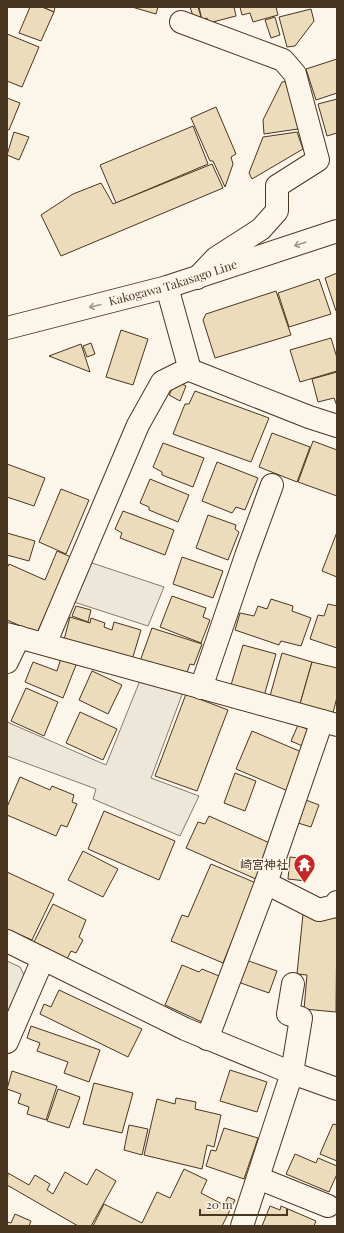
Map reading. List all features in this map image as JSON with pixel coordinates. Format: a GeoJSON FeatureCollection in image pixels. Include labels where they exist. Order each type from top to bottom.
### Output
{"type":"FeatureCollection","features":[{"type":"Feature","properties":{"kind":"street"},"geometry":{"type":"LineString","coordinates":[[181,22],[283,60],[295,74],[318,160],[277,186],[277,211],[261,229],[216,258],[197,278]]}},
{"type":"Feature","properties":{"kind":"street","name":"Kakogawa Takasago Line"},"geometry":{"type":"LineString","coordinates":[[7,328],[167,287],[337,231]]}},
{"type":"Feature","properties":{"kind":"street"},"geometry":{"type":"LineString","coordinates":[[167,287],[190,370],[302,414],[337,426]]}},
{"type":"Feature","properties":{"kind":"street"},"geometry":{"type":"LineString","coordinates":[[45,644],[138,425],[162,382],[190,368]]}},
{"type":"Feature","properties":{"kind":"street"},"geometry":{"type":"LineString","coordinates":[[201,688],[272,485]]}},
{"type":"Feature","properties":{"kind":"street"},"geometry":{"type":"LineString","coordinates":[[7,662],[13,635],[330,723],[266,883],[207,1039]]}},
{"type":"Feature","properties":{"kind":"street"},"geometry":{"type":"LineString","coordinates":[[266,883],[319,910],[335,906],[337,902]]}},
{"type":"Feature","properties":{"kind":"street"},"geometry":{"type":"LineString","coordinates":[[7,941],[207,1039],[337,1090]]}},
{"type":"Feature","properties":{"kind":"street"},"geometry":{"type":"LineString","coordinates":[[7,1042],[43,959]]}},
{"type":"Feature","properties":{"kind":"street"},"geometry":{"type":"LineString","coordinates":[[242,1226],[292,1073],[301,1018],[288,1014],[293,984]]}},
{"type":"Feature","properties":{"kind":"street"},"geometry":{"type":"LineString","coordinates":[[258,1178],[328,1206]]}},
{"type":"Feature","properties":{"kind":"shaded area"},"geometry":{"type":"Polygon","coordinates":[[[89,562],[164,587],[148,626],[71,601],[89,562]]]}},
{"type":"Feature","properties":{"kind":"shaded area"},"geometry":{"type":"Polygon","coordinates":[[[141,678],[183,692],[151,778],[199,796],[180,836],[93,799],[96,789],[7,756],[7,722],[106,765],[141,678]]]}},
{"type":"Feature","properties":{"kind":"shaded area"},"geometry":{"type":"Polygon","coordinates":[[[7,961],[20,967],[25,977],[7,1017],[7,961]]]}},
{"type":"Feature","properties":{"kind":"building"},"geometry":{"type":"Polygon","coordinates":[[[30,7],[42,7],[54,12],[41,41],[19,33],[30,7]]]}},
{"type":"Feature","properties":{"kind":"building"},"geometry":{"type":"Polygon","coordinates":[[[43,7],[55,7],[54,12],[43,7]]]}},
{"type":"Feature","properties":{"kind":"building"},"geometry":{"type":"Polygon","coordinates":[[[132,7],[158,7],[156,14],[132,7]]]}},
{"type":"Feature","properties":{"kind":"building"},"geometry":{"type":"Polygon","coordinates":[[[190,7],[198,7],[201,17],[194,19],[190,7]]]}},
{"type":"Feature","properties":{"kind":"building"},"geometry":{"type":"Polygon","coordinates":[[[199,7],[234,7],[236,16],[209,23],[207,18],[202,20],[199,7]]]}},
{"type":"Feature","properties":{"kind":"building"},"geometry":{"type":"Polygon","coordinates":[[[240,7],[276,7],[278,15],[253,22],[250,13],[242,15],[240,7]]]}},
{"type":"Feature","properties":{"kind":"building"},"geometry":{"type":"Polygon","coordinates":[[[311,9],[314,21],[295,46],[287,47],[279,17],[311,9]]]}},
{"type":"Feature","properties":{"kind":"building"},"geometry":{"type":"Polygon","coordinates":[[[275,17],[280,35],[271,38],[265,20],[275,17]]]}},
{"type":"Feature","properties":{"kind":"building"},"geometry":{"type":"Polygon","coordinates":[[[7,34],[39,47],[22,87],[7,81],[7,34]]]}},
{"type":"Feature","properties":{"kind":"building"},"geometry":{"type":"Polygon","coordinates":[[[337,59],[337,93],[316,100],[306,69],[337,59]]]}},
{"type":"Feature","properties":{"kind":"building"},"geometry":{"type":"Polygon","coordinates":[[[292,81],[298,129],[264,134],[263,120],[282,82],[292,81]]]}},
{"type":"Feature","properties":{"kind":"building"},"geometry":{"type":"Polygon","coordinates":[[[7,98],[20,103],[9,130],[7,129],[7,98]]]}},
{"type":"Feature","properties":{"kind":"building"},"geometry":{"type":"Polygon","coordinates":[[[337,99],[337,133],[327,136],[318,104],[337,99]]]}},
{"type":"Feature","properties":{"kind":"building"},"geometry":{"type":"Polygon","coordinates":[[[216,107],[236,154],[231,157],[233,164],[225,187],[213,161],[210,161],[191,118],[216,107]]]}},
{"type":"Feature","properties":{"kind":"building"},"geometry":{"type":"Polygon","coordinates":[[[193,126],[208,164],[116,203],[100,165],[193,126]]]}},
{"type":"Feature","properties":{"kind":"building"},"geometry":{"type":"Polygon","coordinates":[[[14,132],[29,137],[19,160],[7,155],[14,132]]]}},
{"type":"Feature","properties":{"kind":"building"},"geometry":{"type":"Polygon","coordinates":[[[297,132],[303,149],[252,179],[249,173],[263,137],[297,132]]]}},
{"type":"Feature","properties":{"kind":"building"},"geometry":{"type":"Polygon","coordinates":[[[212,164],[223,188],[61,256],[41,215],[73,194],[101,183],[113,204],[212,164]]]}},
{"type":"Feature","properties":{"kind":"building"},"geometry":{"type":"Polygon","coordinates":[[[337,273],[337,311],[336,311],[325,278],[337,273]]]}},
{"type":"Feature","properties":{"kind":"building"},"geometry":{"type":"Polygon","coordinates":[[[319,279],[331,314],[289,327],[278,293],[319,279]]]}},
{"type":"Feature","properties":{"kind":"building"},"geometry":{"type":"Polygon","coordinates":[[[276,291],[291,335],[215,358],[203,320],[206,314],[276,291]]]}},
{"type":"Feature","properties":{"kind":"building"},"geometry":{"type":"Polygon","coordinates":[[[121,330],[148,339],[133,385],[106,377],[121,330]]]}},
{"type":"Feature","properties":{"kind":"building"},"geometry":{"type":"Polygon","coordinates":[[[331,338],[337,358],[337,371],[300,382],[290,350],[331,338]]]}},
{"type":"Feature","properties":{"kind":"building"},"geometry":{"type":"Polygon","coordinates":[[[91,343],[95,354],[87,357],[83,346],[91,343]]]}},
{"type":"Feature","properties":{"kind":"building"},"geometry":{"type":"Polygon","coordinates":[[[81,344],[90,372],[49,356],[81,344]]]}},
{"type":"Feature","properties":{"kind":"building"},"geometry":{"type":"Polygon","coordinates":[[[337,372],[337,406],[334,398],[318,402],[312,379],[337,372]]]}},
{"type":"Feature","properties":{"kind":"building"},"geometry":{"type":"Polygon","coordinates":[[[176,381],[186,386],[180,401],[169,395],[176,381]]]}},
{"type":"Feature","properties":{"kind":"building"},"geometry":{"type":"Polygon","coordinates":[[[195,391],[269,418],[251,462],[173,434],[185,404],[189,404],[195,391]]]}},
{"type":"Feature","properties":{"kind":"building"},"geometry":{"type":"Polygon","coordinates":[[[272,433],[310,447],[297,482],[259,467],[272,433]]]}},
{"type":"Feature","properties":{"kind":"building"},"geometry":{"type":"Polygon","coordinates":[[[313,441],[337,450],[337,496],[298,482],[313,441]]]}},
{"type":"Feature","properties":{"kind":"building"},"geometry":{"type":"Polygon","coordinates":[[[163,443],[204,458],[193,487],[162,475],[162,472],[153,467],[163,443]]]}},
{"type":"Feature","properties":{"kind":"building"},"geometry":{"type":"Polygon","coordinates":[[[217,462],[258,478],[245,510],[236,507],[232,513],[202,501],[217,462]]]}},
{"type":"Feature","properties":{"kind":"building"},"geometry":{"type":"Polygon","coordinates":[[[7,464],[45,478],[34,506],[7,497],[7,464]]]}},
{"type":"Feature","properties":{"kind":"building"},"geometry":{"type":"Polygon","coordinates":[[[150,479],[189,495],[178,522],[149,510],[149,507],[140,503],[150,479]]]}},
{"type":"Feature","properties":{"kind":"building"},"geometry":{"type":"Polygon","coordinates":[[[61,489],[89,500],[66,554],[39,542],[61,489]]]}},
{"type":"Feature","properties":{"kind":"building"},"geometry":{"type":"Polygon","coordinates":[[[123,511],[174,530],[165,555],[120,538],[122,533],[115,529],[123,511]]]}},
{"type":"Feature","properties":{"kind":"building"},"geometry":{"type":"Polygon","coordinates":[[[208,515],[236,525],[235,529],[239,532],[228,560],[196,548],[208,515]]]}},
{"type":"Feature","properties":{"kind":"building"},"geometry":{"type":"Polygon","coordinates":[[[337,532],[337,577],[322,571],[337,532]]]}},
{"type":"Feature","properties":{"kind":"building"},"geometry":{"type":"Polygon","coordinates":[[[7,533],[35,541],[29,561],[7,555],[7,533]]]}},
{"type":"Feature","properties":{"kind":"building"},"geometry":{"type":"Polygon","coordinates":[[[57,551],[71,557],[37,633],[7,620],[7,568],[9,564],[45,580],[57,551]]]}},
{"type":"Feature","properties":{"kind":"building"},"geometry":{"type":"Polygon","coordinates":[[[182,557],[223,571],[213,598],[173,584],[182,557]]]}},
{"type":"Feature","properties":{"kind":"building"},"geometry":{"type":"Polygon","coordinates":[[[172,596],[206,608],[203,617],[210,620],[201,643],[160,627],[172,596]]]}},
{"type":"Feature","properties":{"kind":"building"},"geometry":{"type":"Polygon","coordinates":[[[271,599],[293,606],[292,611],[311,618],[301,646],[281,641],[279,645],[235,630],[240,613],[254,616],[258,606],[267,609],[271,599]]]}},
{"type":"Feature","properties":{"kind":"building"},"geometry":{"type":"Polygon","coordinates":[[[328,604],[337,606],[337,648],[310,639],[318,615],[324,616],[328,604]]]}},
{"type":"Feature","properties":{"kind":"building"},"geometry":{"type":"Polygon","coordinates":[[[76,606],[91,610],[88,622],[72,616],[76,606]]]}},
{"type":"Feature","properties":{"kind":"building"},"geometry":{"type":"Polygon","coordinates":[[[70,617],[90,623],[91,618],[105,623],[104,627],[112,630],[114,622],[141,630],[132,660],[64,640],[70,617]]]}},
{"type":"Feature","properties":{"kind":"building"},"geometry":{"type":"Polygon","coordinates":[[[152,628],[202,644],[194,665],[190,664],[186,675],[140,661],[152,628]]]}},
{"type":"Feature","properties":{"kind":"building"},"geometry":{"type":"Polygon","coordinates":[[[243,645],[276,654],[264,696],[231,685],[243,645]]]}},
{"type":"Feature","properties":{"kind":"building"},"geometry":{"type":"Polygon","coordinates":[[[282,653],[312,662],[300,704],[270,696],[282,653]]]}},
{"type":"Feature","properties":{"kind":"building"},"geometry":{"type":"Polygon","coordinates":[[[62,655],[78,660],[63,698],[25,682],[33,662],[57,671],[62,655]]]}},
{"type":"Feature","properties":{"kind":"building"},"geometry":{"type":"Polygon","coordinates":[[[312,662],[337,668],[337,697],[333,713],[300,704],[312,662]]]}},
{"type":"Feature","properties":{"kind":"building"},"geometry":{"type":"Polygon","coordinates":[[[92,671],[122,685],[108,714],[79,700],[92,671]]]}},
{"type":"Feature","properties":{"kind":"building"},"geometry":{"type":"Polygon","coordinates":[[[26,688],[58,702],[44,736],[11,721],[26,688]]]}},
{"type":"Feature","properties":{"kind":"building"},"geometry":{"type":"Polygon","coordinates":[[[186,694],[228,710],[197,791],[155,776],[186,694]]]}},
{"type":"Feature","properties":{"kind":"building"},"geometry":{"type":"Polygon","coordinates":[[[80,712],[117,729],[103,760],[66,743],[80,712]]]}},
{"type":"Feature","properties":{"kind":"building"},"geometry":{"type":"Polygon","coordinates":[[[298,725],[314,732],[307,748],[291,741],[298,725]]]}},
{"type":"Feature","properties":{"kind":"building"},"geometry":{"type":"Polygon","coordinates":[[[252,731],[304,753],[288,791],[236,769],[252,731]]]}},
{"type":"Feature","properties":{"kind":"building"},"geometry":{"type":"Polygon","coordinates":[[[235,773],[256,781],[245,811],[224,803],[235,773]]]}},
{"type":"Feature","properties":{"kind":"building"},"geometry":{"type":"Polygon","coordinates":[[[20,777],[50,790],[52,786],[74,795],[72,802],[77,804],[67,827],[61,825],[56,836],[7,815],[7,807],[20,777]]]}},
{"type":"Feature","properties":{"kind":"building"},"geometry":{"type":"Polygon","coordinates":[[[306,800],[319,805],[311,827],[298,823],[306,800]]]}},
{"type":"Feature","properties":{"kind":"building"},"geometry":{"type":"Polygon","coordinates":[[[104,811],[175,841],[159,880],[88,849],[104,811]]]}},
{"type":"Feature","properties":{"kind":"building"},"geometry":{"type":"Polygon","coordinates":[[[209,816],[272,844],[258,880],[186,848],[198,822],[205,824],[209,816]]]}},
{"type":"Feature","properties":{"kind":"building"},"geometry":{"type":"Polygon","coordinates":[[[83,851],[118,869],[103,897],[68,880],[83,851]]]}},
{"type":"Feature","properties":{"kind":"building"},"geometry":{"type":"Polygon","coordinates":[[[290,857],[308,859],[306,881],[288,879],[290,857]]]}},
{"type":"Feature","properties":{"kind":"building"},"geometry":{"type":"Polygon","coordinates":[[[211,864],[256,883],[223,963],[171,941],[182,915],[188,917],[211,864]]]}},
{"type":"Feature","properties":{"kind":"building"},"geometry":{"type":"Polygon","coordinates":[[[7,872],[54,894],[32,940],[7,929],[7,872]]]}},
{"type":"Feature","properties":{"kind":"building"},"geometry":{"type":"Polygon","coordinates":[[[53,904],[86,920],[79,937],[83,940],[76,953],[71,951],[67,959],[34,942],[53,904]]]}},
{"type":"Feature","properties":{"kind":"building"},"geometry":{"type":"Polygon","coordinates":[[[303,914],[337,918],[336,1012],[304,1009],[307,975],[297,974],[303,914]]]}},
{"type":"Feature","properties":{"kind":"building"},"geometry":{"type":"Polygon","coordinates":[[[246,960],[277,971],[269,993],[238,982],[246,960]]]}},
{"type":"Feature","properties":{"kind":"building"},"geometry":{"type":"Polygon","coordinates":[[[182,965],[199,972],[202,969],[224,978],[204,1023],[165,1005],[182,965]]]}},
{"type":"Feature","properties":{"kind":"building"},"geometry":{"type":"Polygon","coordinates":[[[59,990],[142,1029],[128,1057],[40,1014],[44,1004],[51,1007],[59,990]]]}},
{"type":"Feature","properties":{"kind":"building"},"geometry":{"type":"Polygon","coordinates":[[[31,1026],[100,1050],[89,1082],[64,1073],[68,1062],[37,1051],[40,1043],[27,1038],[31,1026]]]}},
{"type":"Feature","properties":{"kind":"building"},"geometry":{"type":"Polygon","coordinates":[[[230,1070],[267,1082],[257,1112],[220,1101],[230,1070]]]}},
{"type":"Feature","properties":{"kind":"building"},"geometry":{"type":"Polygon","coordinates":[[[12,1071],[57,1086],[46,1120],[27,1114],[29,1107],[18,1103],[21,1094],[7,1089],[12,1071]]]}},
{"type":"Feature","properties":{"kind":"building"},"geometry":{"type":"Polygon","coordinates":[[[94,1083],[133,1093],[122,1133],[83,1124],[94,1083]]]}},
{"type":"Feature","properties":{"kind":"building"},"geometry":{"type":"Polygon","coordinates":[[[58,1089],[80,1097],[69,1128],[47,1121],[58,1089]]]}},
{"type":"Feature","properties":{"kind":"building"},"geometry":{"type":"Polygon","coordinates":[[[176,1098],[196,1102],[195,1109],[221,1115],[214,1147],[207,1145],[202,1169],[144,1155],[157,1099],[175,1104],[176,1098]]]}},
{"type":"Feature","properties":{"kind":"building"},"geometry":{"type":"Polygon","coordinates":[[[333,1124],[337,1125],[337,1161],[320,1154],[333,1124]]]}},
{"type":"Feature","properties":{"kind":"building"},"geometry":{"type":"Polygon","coordinates":[[[129,1125],[148,1129],[142,1155],[124,1150],[129,1125]]]}},
{"type":"Feature","properties":{"kind":"building"},"geometry":{"type":"Polygon","coordinates":[[[224,1128],[258,1138],[244,1179],[206,1166],[211,1150],[216,1151],[224,1128]]]}},
{"type":"Feature","properties":{"kind":"building"},"geometry":{"type":"Polygon","coordinates":[[[295,1154],[316,1163],[318,1158],[337,1166],[337,1174],[329,1192],[286,1174],[295,1154]]]}},
{"type":"Feature","properties":{"kind":"building"},"geometry":{"type":"Polygon","coordinates":[[[96,1169],[116,1181],[91,1226],[78,1226],[7,1185],[8,1173],[29,1185],[35,1175],[50,1184],[47,1190],[53,1194],[65,1172],[87,1185],[96,1169]]]}},
{"type":"Feature","properties":{"kind":"building"},"geometry":{"type":"Polygon","coordinates":[[[184,1169],[207,1180],[201,1193],[224,1205],[228,1197],[235,1200],[222,1226],[93,1226],[104,1204],[142,1223],[157,1192],[170,1198],[184,1169]]]}},
{"type":"Feature","properties":{"kind":"building"},"geometry":{"type":"Polygon","coordinates":[[[270,1206],[280,1210],[281,1206],[316,1221],[314,1226],[262,1226],[270,1206]]]}},
{"type":"Feature","properties":{"kind":"building"},"geometry":{"type":"Polygon","coordinates":[[[15,1214],[31,1221],[29,1226],[7,1226],[7,1222],[11,1223],[15,1214]]]}},
{"type":"Feature","properties":{"kind":"place","name":"崎宮神社"},"geometry":{"type":"Point","coordinates":[304,884]}}]}
